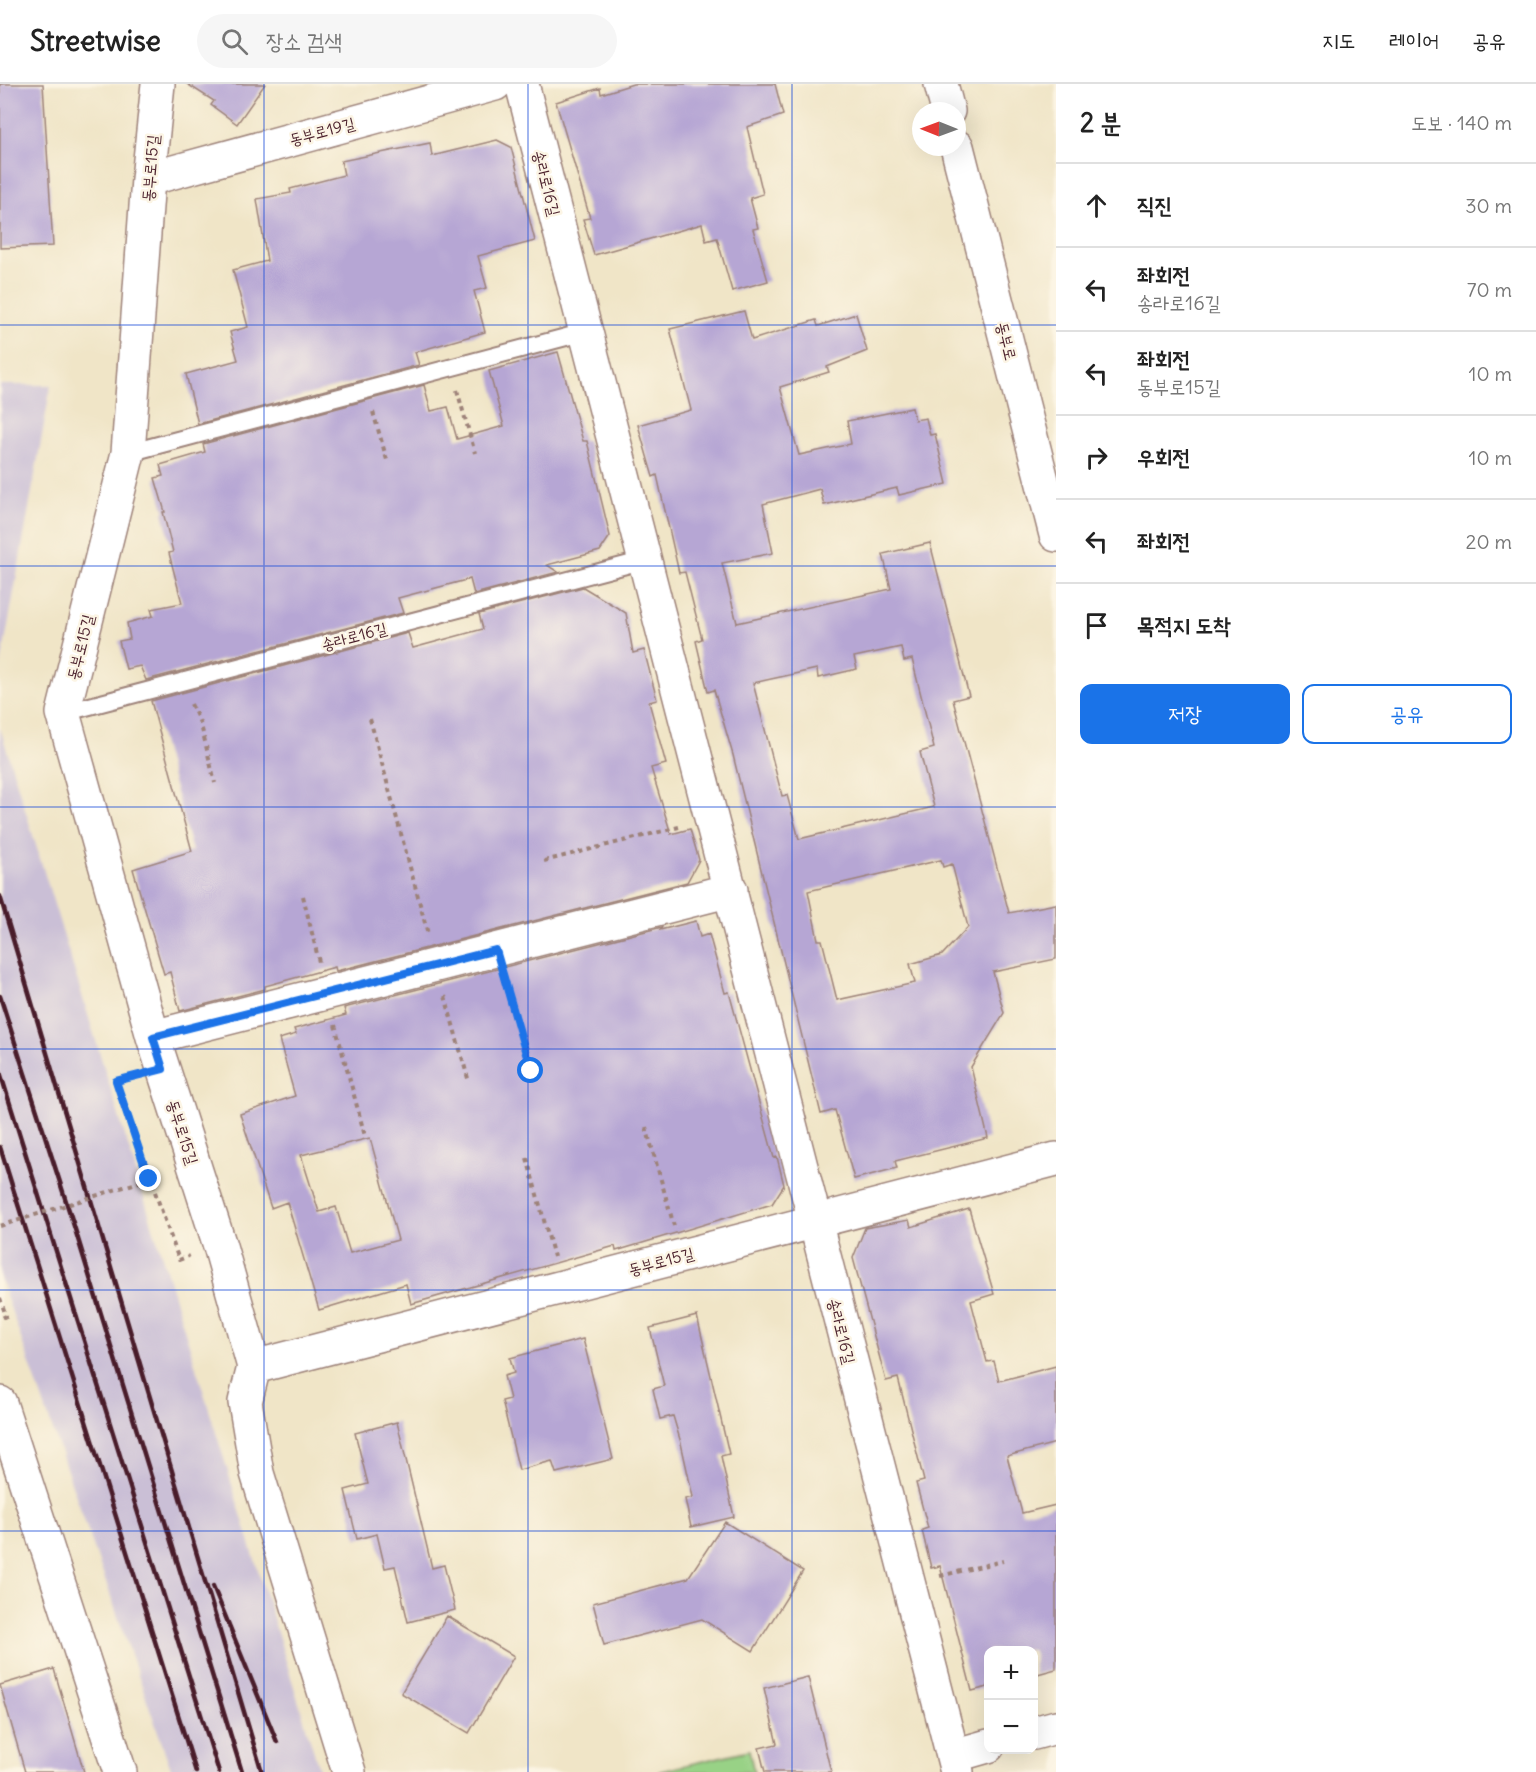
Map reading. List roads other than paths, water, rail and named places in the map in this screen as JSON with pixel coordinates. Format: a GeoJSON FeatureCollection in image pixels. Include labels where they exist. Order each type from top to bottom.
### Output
{"type":"FeatureCollection","features":[{"type":"Feature","properties":{"kind":"street","name":"동부로15길"},"geometry":{"type":"LineString","coordinates":[[158,84],[148,179],[129,453],[63,713],[153,1037],[219,1246],[254,1367],[1056,1159]]}},
{"type":"Feature","properties":{"kind":"street","name":"동부로19길"},"geometry":{"type":"LineString","coordinates":[[148,179],[495,84]]}},
{"type":"Feature","properties":{"kind":"street","name":"송라로16길"},"geometry":{"type":"LineString","coordinates":[[522,84],[955,1764]]}},
{"type":"Feature","properties":{"kind":"street"},"geometry":{"type":"LineString","coordinates":[[941,84],[946,102]]}},
{"type":"Feature","properties":{"kind":"street","name":"동부로"},"geometry":{"type":"LineString","coordinates":[[959,156],[1056,535]]}},
{"type":"Feature","properties":{"kind":"street"},"geometry":{"type":"LineString","coordinates":[[153,1037],[730,890]]}},
{"type":"Feature","properties":{"kind":"street"},"geometry":{"type":"LineString","coordinates":[[254,1367],[245,1402],[257,1473],[349,1772]]}},
{"type":"Feature","properties":{"kind":"street"},"geometry":{"type":"LineString","coordinates":[[0,1403],[120,1772]]}},
{"type":"Feature","properties":{"kind":"street"},"geometry":{"type":"LineString","coordinates":[[1038,1732],[1056,1727]]}},
{"type":"Feature","properties":{"kind":"street"},"geometry":{"type":"LineString","coordinates":[[955,1764],[984,1748]]}},
{"type":"Feature","properties":{"kind":"lane"},"geometry":{"type":"LineString","coordinates":[[129,453],[585,332]]}},
{"type":"Feature","properties":{"kind":"lane","name":"송라로16길"},"geometry":{"type":"LineString","coordinates":[[63,713],[645,560]]}},
{"type":"Feature","properties":{"kind":"railway"},"geometry":{"type":"LineString","coordinates":[[0,896],[262,1772]]}},
{"type":"Feature","properties":{"kind":"railway"},"geometry":{"type":"LineString","coordinates":[[0,996],[74,1226],[242,1772]]}},
{"type":"Feature","properties":{"kind":"railway"},"geometry":{"type":"LineString","coordinates":[[0,1072],[219,1772]]}},
{"type":"Feature","properties":{"kind":"railway"},"geometry":{"type":"LineString","coordinates":[[0,1147],[196,1772]]}},
{"type":"Feature","properties":{"kind":"railway"},"geometry":{"type":"LineString","coordinates":[[213,1586],[277,1742]]}}]}
